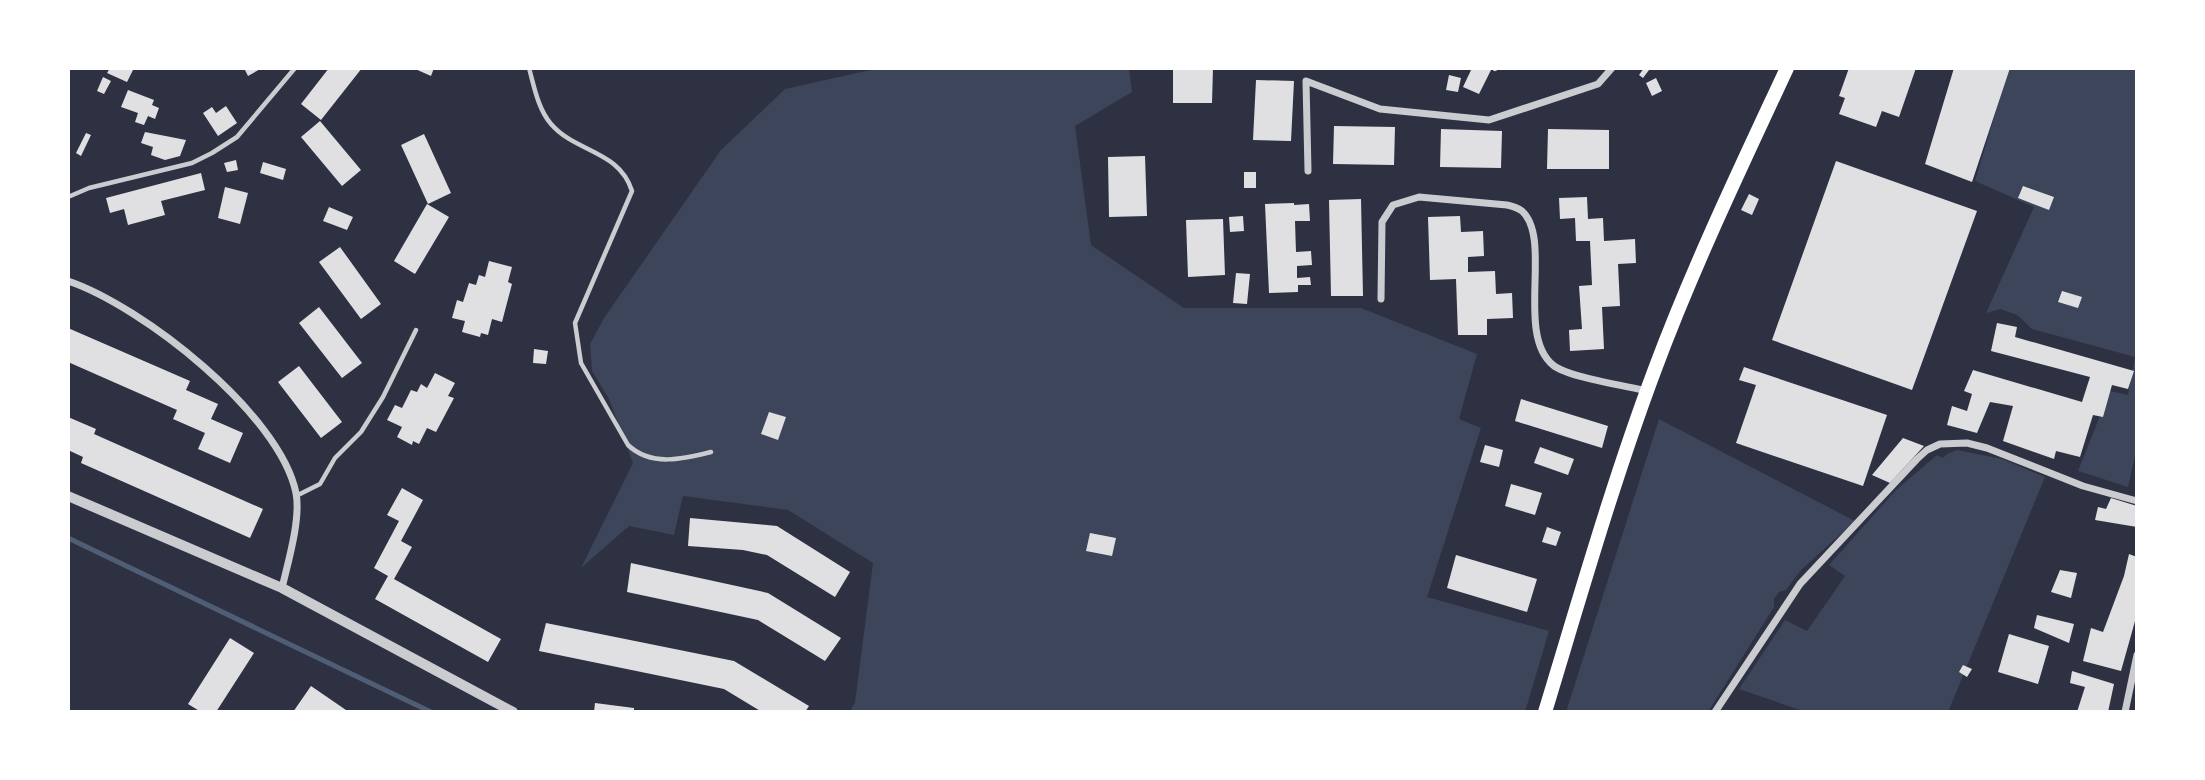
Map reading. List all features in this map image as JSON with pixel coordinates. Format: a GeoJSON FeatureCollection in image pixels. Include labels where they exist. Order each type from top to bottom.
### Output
{"type":"FeatureCollection","features":[{"type":"Feature","properties":{"kind":"main road"},"geometry":{"type":"LineString","coordinates":[[1545,712],[1594,549],[1647,391],[1729,195],[1787,68]]}},
{"type":"Feature","properties":{"kind":"street"},"geometry":{"type":"LineString","coordinates":[[1308,171],[1306,81],[1380,109],[1489,120],[1598,84],[1612,68]]}},
{"type":"Feature","properties":{"kind":"street"},"geometry":{"type":"LineString","coordinates":[[1381,299],[1382,222],[1393,205],[1419,197],[1521,209],[1529,221],[1534,243],[1536,340],[1545,356],[1555,366],[1569,372],[1647,391]]}},
{"type":"Feature","properties":{"kind":"street"},"geometry":{"type":"LineString","coordinates":[[68,281],[92,289],[158,330],[225,386],[261,426],[283,462],[296,496],[293,536],[282,588]]}},
{"type":"Feature","properties":{"kind":"street"},"geometry":{"type":"LineString","coordinates":[[1715,712],[1800,584],[1917,459],[1933,447],[1948,443],[1976,444],[2083,486],[2137,501]]}},
{"type":"Feature","properties":{"kind":"street"},"geometry":{"type":"LineString","coordinates":[[68,496],[282,588],[513,712]]}},
{"type":"Feature","properties":{"kind":"street"},"geometry":{"type":"LineString","coordinates":[[2125,712],[2137,655]]}},
{"type":"Feature","properties":{"kind":"lane"},"geometry":{"type":"LineString","coordinates":[[68,197],[89,188],[192,163],[212,153],[237,137],[295,68]]}},
{"type":"Feature","properties":{"kind":"lane"},"geometry":{"type":"LineString","coordinates":[[529,68],[542,108],[550,123],[580,145],[618,165],[629,180],[632,191],[575,323],[581,363],[628,445],[638,454],[664,460],[712,452]]}},
{"type":"Feature","properties":{"kind":"lane"},"geometry":{"type":"LineString","coordinates":[[296,496],[320,484],[335,458],[362,432],[383,397],[416,330]]}},
{"type":"Feature","properties":{"kind":"shaded area"},"geometry":{"type":"Polygon","coordinates":[[[879,68],[1129,68],[1132,92],[1075,126],[1091,245],[1184,308],[1361,308],[1477,354],[1459,419],[1481,428],[1427,597],[1549,631],[1525,712],[850,712],[855,702],[873,563],[788,510],[683,496],[674,535],[629,526],[581,568],[633,463],[609,399],[592,371],[590,344],[604,318],[721,150],[785,89],[879,68]]]}},
{"type":"Feature","properties":{"kind":"shaded area"},"geometry":{"type":"Polygon","coordinates":[[[2009,68],[2137,68],[2137,447],[2128,487],[2078,471],[2110,391],[2128,395],[2135,357],[2032,329],[2017,315],[2000,309],[1986,313],[2034,207],[1975,181],[2009,68]]]}},
{"type":"Feature","properties":{"kind":"shaded area"},"geometry":{"type":"Polygon","coordinates":[[[1659,419],[1855,521],[1801,570],[1786,590],[1779,592],[1774,599],[1774,607],[1708,712],[1566,712],[1659,419]]]}},
{"type":"Feature","properties":{"kind":"shaded area"},"geometry":{"type":"Polygon","coordinates":[[[1957,450],[2002,459],[2045,477],[1948,712],[1806,712],[1739,689],[1785,620],[1807,631],[1845,576],[1829,565],[1896,490],[1937,455],[1943,458],[1957,450]]]}},
{"type":"Feature","properties":{"kind":"building"},"geometry":{"type":"Polygon","coordinates":[[[110,68],[133,70],[127,82],[107,73],[110,68]]]}},
{"type":"Feature","properties":{"kind":"building"},"geometry":{"type":"Polygon","coordinates":[[[244,68],[262,68],[248,76],[244,68]]]}},
{"type":"Feature","properties":{"kind":"building"},"geometry":{"type":"Polygon","coordinates":[[[329,68],[362,68],[321,120],[301,104],[329,68]]]}},
{"type":"Feature","properties":{"kind":"building"},"geometry":{"type":"Polygon","coordinates":[[[413,68],[434,68],[431,76],[413,68]]]}},
{"type":"Feature","properties":{"kind":"building"},"geometry":{"type":"Polygon","coordinates":[[[1173,68],[1213,68],[1212,103],[1173,103],[1173,68]]]}},
{"type":"Feature","properties":{"kind":"building"},"geometry":{"type":"Polygon","coordinates":[[[1472,68],[1492,68],[1479,94],[1463,87],[1472,68]]]}},
{"type":"Feature","properties":{"kind":"building"},"geometry":{"type":"Polygon","coordinates":[[[1644,68],[1649,70],[1643,78],[1639,75],[1644,68]]]}},
{"type":"Feature","properties":{"kind":"building"},"geometry":{"type":"Polygon","coordinates":[[[1849,68],[1916,68],[1899,117],[1882,111],[1876,127],[1839,114],[1845,98],[1839,96],[1849,68]]]}},
{"type":"Feature","properties":{"kind":"building"},"geometry":{"type":"Polygon","coordinates":[[[1954,68],[2010,68],[1972,182],[1925,164],[1954,68]]]}},
{"type":"Feature","properties":{"kind":"building"},"geometry":{"type":"Polygon","coordinates":[[[1449,75],[1461,78],[1458,92],[1446,90],[1449,75]]]}},
{"type":"Feature","properties":{"kind":"building"},"geometry":{"type":"Polygon","coordinates":[[[103,77],[111,81],[104,94],[97,91],[103,77]]]}},
{"type":"Feature","properties":{"kind":"building"},"geometry":{"type":"Polygon","coordinates":[[[1656,78],[1662,91],[1652,96],[1646,83],[1656,78]]]}},
{"type":"Feature","properties":{"kind":"building"},"geometry":{"type":"Polygon","coordinates":[[[1256,80],[1294,81],[1291,141],[1253,140],[1256,80]]]}},
{"type":"Feature","properties":{"kind":"building"},"geometry":{"type":"Polygon","coordinates":[[[128,90],[154,100],[152,105],[159,108],[155,119],[148,116],[144,125],[135,122],[138,113],[121,107],[128,90]]]}},
{"type":"Feature","properties":{"kind":"building"},"geometry":{"type":"Polygon","coordinates":[[[226,106],[237,123],[218,136],[203,113],[212,107],[216,113],[226,106]]]}},
{"type":"Feature","properties":{"kind":"building"},"geometry":{"type":"Polygon","coordinates":[[[320,121],[361,170],[342,186],[301,137],[320,121]]]}},
{"type":"Feature","properties":{"kind":"building"},"geometry":{"type":"Polygon","coordinates":[[[1334,126],[1395,127],[1394,165],[1333,164],[1334,126]]]}},
{"type":"Feature","properties":{"kind":"building"},"geometry":{"type":"Polygon","coordinates":[[[1441,129],[1502,131],[1501,168],[1440,167],[1441,129]]]}},
{"type":"Feature","properties":{"kind":"building"},"geometry":{"type":"Polygon","coordinates":[[[1548,129],[1609,130],[1609,169],[1547,169],[1548,129]]]}},
{"type":"Feature","properties":{"kind":"building"},"geometry":{"type":"Polygon","coordinates":[[[145,132],[186,140],[180,156],[165,160],[151,155],[153,147],[141,143],[145,132]]]}},
{"type":"Feature","properties":{"kind":"building"},"geometry":{"type":"Polygon","coordinates":[[[86,133],[91,135],[81,156],[76,153],[86,133]]]}},
{"type":"Feature","properties":{"kind":"building"},"geometry":{"type":"Polygon","coordinates":[[[424,134],[451,193],[428,204],[401,145],[424,134]]]}},
{"type":"Feature","properties":{"kind":"building"},"geometry":{"type":"Polygon","coordinates":[[[1145,156],[1147,216],[1109,217],[1108,157],[1145,156]]]}},
{"type":"Feature","properties":{"kind":"building"},"geometry":{"type":"Polygon","coordinates":[[[236,160],[238,170],[227,172],[224,163],[236,160]]]}},
{"type":"Feature","properties":{"kind":"building"},"geometry":{"type":"Polygon","coordinates":[[[1836,161],[1977,211],[1912,390],[1772,340],[1836,161]]]}},
{"type":"Feature","properties":{"kind":"building"},"geometry":{"type":"Polygon","coordinates":[[[263,162],[286,169],[283,180],[260,173],[263,162]]]}},
{"type":"Feature","properties":{"kind":"building"},"geometry":{"type":"Polygon","coordinates":[[[1244,172],[1256,172],[1256,188],[1244,188],[1244,172]]]}},
{"type":"Feature","properties":{"kind":"building"},"geometry":{"type":"Polygon","coordinates":[[[201,173],[205,190],[161,201],[165,215],[128,225],[124,209],[110,213],[106,198],[201,173]]]}},
{"type":"Feature","properties":{"kind":"building"},"geometry":{"type":"Polygon","coordinates":[[[2023,186],[2054,197],[2049,210],[2018,198],[2023,186]]]}},
{"type":"Feature","properties":{"kind":"building"},"geometry":{"type":"Polygon","coordinates":[[[225,187],[248,193],[240,224],[218,218],[225,187]]]}},
{"type":"Feature","properties":{"kind":"building"},"geometry":{"type":"Polygon","coordinates":[[[1749,194],[1759,199],[1752,215],[1741,210],[1749,194]]]}},
{"type":"Feature","properties":{"kind":"building"},"geometry":{"type":"Polygon","coordinates":[[[1587,197],[1588,219],[1603,218],[1604,241],[1635,239],[1636,263],[1618,264],[1620,306],[1602,307],[1604,349],[1570,351],[1569,330],[1582,329],[1579,286],[1592,285],[1590,241],[1576,241],[1575,218],[1560,219],[1559,198],[1587,197]]]}},
{"type":"Feature","properties":{"kind":"building"},"geometry":{"type":"Polygon","coordinates":[[[1361,199],[1363,296],[1331,296],[1329,200],[1361,199]]]}},
{"type":"Feature","properties":{"kind":"building"},"geometry":{"type":"Polygon","coordinates":[[[427,204],[449,217],[415,274],[394,261],[427,204]]]}},
{"type":"Feature","properties":{"kind":"building"},"geometry":{"type":"Polygon","coordinates":[[[1265,204],[1309,204],[1310,221],[1295,221],[1296,252],[1311,251],[1312,265],[1297,266],[1297,278],[1310,277],[1311,285],[1298,285],[1298,292],[1269,293],[1265,204]]]}},
{"type":"Feature","properties":{"kind":"building"},"geometry":{"type":"Polygon","coordinates":[[[329,207],[353,217],[347,230],[323,221],[329,207]]]}},
{"type":"Feature","properties":{"kind":"building"},"geometry":{"type":"Polygon","coordinates":[[[1243,216],[1244,231],[1230,232],[1229,217],[1243,216]]]}},
{"type":"Feature","properties":{"kind":"building"},"geometry":{"type":"Polygon","coordinates":[[[1460,216],[1461,232],[1483,231],[1484,256],[1468,257],[1468,272],[1495,271],[1496,294],[1512,293],[1513,318],[1487,319],[1487,335],[1458,335],[1456,279],[1430,280],[1428,217],[1460,216]]]}},
{"type":"Feature","properties":{"kind":"building"},"geometry":{"type":"Polygon","coordinates":[[[1223,219],[1225,275],[1188,277],[1186,220],[1223,219]]]}},
{"type":"Feature","properties":{"kind":"building"},"geometry":{"type":"Polygon","coordinates":[[[340,247],[381,304],[361,319],[319,262],[340,247]]]}},
{"type":"Feature","properties":{"kind":"building"},"geometry":{"type":"Polygon","coordinates":[[[489,261],[512,267],[508,282],[512,284],[502,322],[492,319],[488,335],[481,333],[480,337],[462,332],[465,321],[452,318],[457,300],[463,302],[469,283],[476,285],[479,275],[485,277],[489,261]]]}},
{"type":"Feature","properties":{"kind":"building"},"geometry":{"type":"Polygon","coordinates":[[[1236,273],[1250,274],[1247,304],[1233,303],[1236,273]]]}},
{"type":"Feature","properties":{"kind":"building"},"geometry":{"type":"Polygon","coordinates":[[[2062,291],[2082,297],[2078,308],[2058,302],[2062,291]]]}},
{"type":"Feature","properties":{"kind":"building"},"geometry":{"type":"Polygon","coordinates":[[[319,307],[362,363],[342,378],[299,323],[319,307]]]}},
{"type":"Feature","properties":{"kind":"building"},"geometry":{"type":"Polygon","coordinates":[[[1997,323],[2017,327],[2015,337],[2134,371],[2128,389],[2112,385],[2103,417],[2093,415],[2080,457],[2056,451],[2054,459],[2003,441],[2013,406],[1990,402],[1977,433],[1947,425],[1952,406],[1967,411],[1972,394],[1964,391],[1973,370],[2082,402],[2090,377],[1991,351],[1997,323]]]}},
{"type":"Feature","properties":{"kind":"building"},"geometry":{"type":"Polygon","coordinates":[[[68,328],[190,381],[186,390],[218,404],[211,419],[243,433],[230,463],[198,449],[205,433],[173,419],[177,410],[68,362],[68,328]]]}},
{"type":"Feature","properties":{"kind":"building"},"geometry":{"type":"Polygon","coordinates":[[[534,349],[548,351],[546,364],[533,363],[534,349]]]}},
{"type":"Feature","properties":{"kind":"building"},"geometry":{"type":"Polygon","coordinates":[[[299,366],[342,422],[321,438],[278,382],[299,366]]]}},
{"type":"Feature","properties":{"kind":"building"},"geometry":{"type":"Polygon","coordinates":[[[1744,367],[1887,415],[1863,486],[1736,443],[1756,385],[1739,380],[1744,367]]]}},
{"type":"Feature","properties":{"kind":"building"},"geometry":{"type":"Polygon","coordinates":[[[435,373],[455,383],[448,396],[454,398],[436,432],[427,428],[419,444],[413,441],[412,445],[397,437],[402,427],[387,420],[395,405],[402,408],[411,390],[417,392],[421,384],[427,388],[435,373]]]}},
{"type":"Feature","properties":{"kind":"building"},"geometry":{"type":"Polygon","coordinates":[[[1521,399],[1608,426],[1602,448],[1515,421],[1521,399]]]}},
{"type":"Feature","properties":{"kind":"building"},"geometry":{"type":"Polygon","coordinates":[[[769,412],[786,417],[778,440],[761,434],[769,412]]]}},
{"type":"Feature","properties":{"kind":"building"},"geometry":{"type":"Polygon","coordinates":[[[68,417],[96,429],[94,434],[263,509],[250,538],[81,463],[83,457],[68,450],[68,417]]]}},
{"type":"Feature","properties":{"kind":"building"},"geometry":{"type":"Polygon","coordinates":[[[1903,438],[1924,446],[1890,483],[1872,475],[1903,438]]]}},
{"type":"Feature","properties":{"kind":"building"},"geometry":{"type":"Polygon","coordinates":[[[1485,445],[1503,450],[1499,467],[1480,462],[1485,445]]]}},
{"type":"Feature","properties":{"kind":"building"},"geometry":{"type":"Polygon","coordinates":[[[1540,447],[1574,459],[1568,475],[1534,463],[1540,447]]]}},
{"type":"Feature","properties":{"kind":"building"},"geometry":{"type":"Polygon","coordinates":[[[1511,484],[1542,493],[1535,515],[1505,506],[1511,484]]]}},
{"type":"Feature","properties":{"kind":"building"},"geometry":{"type":"Polygon","coordinates":[[[402,488],[423,500],[401,541],[412,547],[394,579],[501,639],[488,662],[375,599],[388,576],[374,568],[399,521],[387,515],[402,488]]]}},
{"type":"Feature","properties":{"kind":"building"},"geometry":{"type":"Polygon","coordinates":[[[2111,498],[2137,506],[2137,527],[2095,520],[2098,507],[2106,509],[2111,498]]]}},
{"type":"Feature","properties":{"kind":"building"},"geometry":{"type":"Polygon","coordinates":[[[690,518],[777,526],[850,572],[835,597],[767,555],[743,550],[688,546],[690,518]]]}},
{"type":"Feature","properties":{"kind":"building"},"geometry":{"type":"Polygon","coordinates":[[[1547,527],[1561,532],[1556,546],[1542,542],[1547,527]]]}},
{"type":"Feature","properties":{"kind":"building"},"geometry":{"type":"Polygon","coordinates":[[[1090,533],[1116,538],[1112,556],[1086,551],[1090,533]]]}},
{"type":"Feature","properties":{"kind":"building"},"geometry":{"type":"Polygon","coordinates":[[[2129,554],[2137,557],[2137,614],[2121,671],[2083,661],[2091,628],[2103,632],[2124,576],[2129,554]]]}},
{"type":"Feature","properties":{"kind":"building"},"geometry":{"type":"Polygon","coordinates":[[[1456,555],[1537,579],[1527,612],[1447,588],[1456,555]]]}},
{"type":"Feature","properties":{"kind":"building"},"geometry":{"type":"Polygon","coordinates":[[[631,563],[768,593],[841,638],[825,661],[758,620],[627,592],[631,563]]]}},
{"type":"Feature","properties":{"kind":"building"},"geometry":{"type":"Polygon","coordinates":[[[2060,570],[2077,573],[2071,598],[2051,592],[2060,570]]]}},
{"type":"Feature","properties":{"kind":"building"},"geometry":{"type":"Polygon","coordinates":[[[2037,615],[2074,624],[2069,643],[2034,628],[2037,615]]]}},
{"type":"Feature","properties":{"kind":"building"},"geometry":{"type":"Polygon","coordinates":[[[546,623],[734,661],[809,706],[805,712],[762,712],[724,689],[539,651],[546,623]]]}},
{"type":"Feature","properties":{"kind":"building"},"geometry":{"type":"Polygon","coordinates":[[[2009,634],[2049,646],[2038,684],[1998,672],[2009,634]]]}},
{"type":"Feature","properties":{"kind":"building"},"geometry":{"type":"Polygon","coordinates":[[[230,638],[254,653],[216,712],[201,712],[188,704],[230,638]]]}},
{"type":"Feature","properties":{"kind":"building"},"geometry":{"type":"Polygon","coordinates":[[[1963,665],[1972,669],[1967,677],[1959,672],[1963,665]]]}},
{"type":"Feature","properties":{"kind":"building"},"geometry":{"type":"Polygon","coordinates":[[[2072,671],[2114,684],[2108,712],[2077,712],[2085,687],[2070,683],[2072,671]]]}},
{"type":"Feature","properties":{"kind":"building"},"geometry":{"type":"Polygon","coordinates":[[[311,686],[346,710],[345,712],[293,712],[311,686]]]}},
{"type":"Feature","properties":{"kind":"building"},"geometry":{"type":"Polygon","coordinates":[[[595,703],[634,708],[634,712],[594,712],[595,703]]]}},
{"type":"Feature","properties":{"kind":"waterway"},"geometry":{"type":"LineString","coordinates":[[68,538],[431,712]]}}]}
